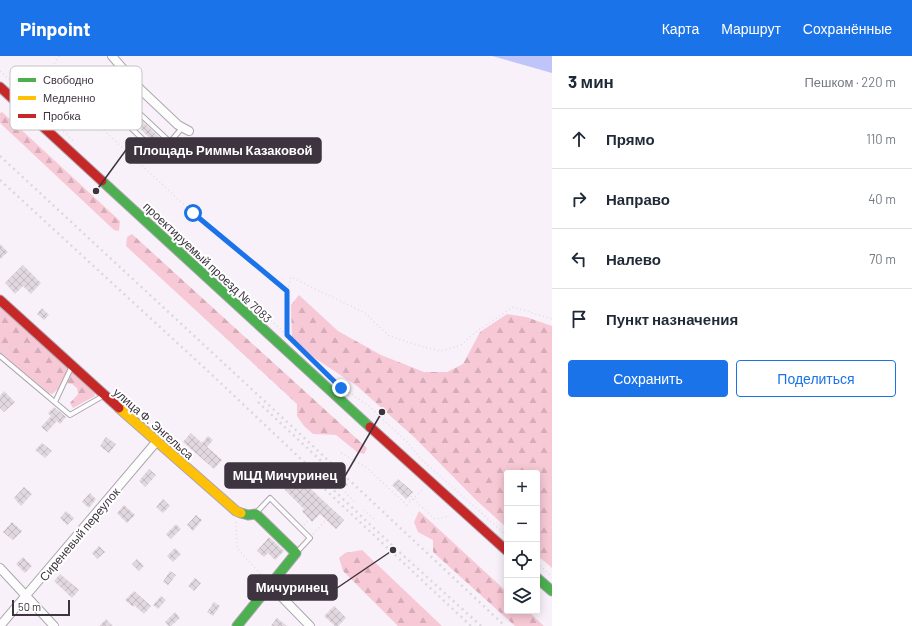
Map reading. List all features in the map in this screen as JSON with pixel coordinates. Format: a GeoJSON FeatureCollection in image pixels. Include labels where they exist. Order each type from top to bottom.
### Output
{"type":"FeatureCollection","features":[{"type":"Feature","properties":{"kind":"main road","name":"проектируемый проезд № 7083"},"geometry":{"type":"LineString","coordinates":[[0,87],[10,96]]}},
{"type":"Feature","properties":{"kind":"main road","name":"проектируемый проезд № 7083"},"geometry":{"type":"LineString","coordinates":[[47,130],[413,467],[504,548]]}},
{"type":"Feature","properties":{"kind":"main road","name":"улица Ф. Энгельса"},"geometry":{"type":"LineString","coordinates":[[0,300],[104,395],[236,511]]}},
{"type":"Feature","properties":{"kind":"main road"},"geometry":{"type":"LineString","coordinates":[[236,511],[243,515],[256,514],[296,553],[271,586],[237,626]]}},
{"type":"Feature","properties":{"kind":"main road"},"geometry":{"type":"LineString","coordinates":[[540,581],[552,591]]}},
{"type":"Feature","properties":{"kind":"street"},"geometry":{"type":"LineString","coordinates":[[112,56],[121,66]]}},
{"type":"Feature","properties":{"kind":"street"},"geometry":{"type":"LineString","coordinates":[[142,91],[186,129]]}},
{"type":"Feature","properties":{"kind":"street","name":"Сиреневый переулок"},"geometry":{"type":"LineString","coordinates":[[0,626],[157,441]]}},
{"type":"Feature","properties":{"kind":"street"},"geometry":{"type":"LineString","coordinates":[[0,568],[54,626]]}},
{"type":"Feature","properties":{"kind":"street"},"geometry":{"type":"LineString","coordinates":[[271,586],[310,626]]}},
{"type":"Feature","properties":{"kind":"lane"},"geometry":{"type":"LineString","coordinates":[[142,116],[170,142]]}},
{"type":"Feature","properties":{"kind":"lane"},"geometry":{"type":"LineString","coordinates":[[133,130],[156,151],[162,150],[186,129]]}},
{"type":"Feature","properties":{"kind":"lane"},"geometry":{"type":"LineString","coordinates":[[0,356],[70,415],[104,395]]}},
{"type":"Feature","properties":{"kind":"lane"},"geometry":{"type":"LineString","coordinates":[[55,402],[72,366]]}},
{"type":"Feature","properties":{"kind":"lane"},"geometry":{"type":"LineString","coordinates":[[256,514],[270,498],[310,538],[296,553]]}},
{"type":"Feature","properties":{"kind":"path"},"geometry":{"type":"LineString","coordinates":[[53,66],[59,56]]}},
{"type":"Feature","properties":{"kind":"path"},"geometry":{"type":"LineString","coordinates":[[0,71],[10,80]]}},
{"type":"Feature","properties":{"kind":"path"},"geometry":{"type":"LineString","coordinates":[[63,130],[75,143]]}},
{"type":"Feature","properties":{"kind":"path"},"geometry":{"type":"LineString","coordinates":[[66,130],[70,138]]}},
{"type":"Feature","properties":{"kind":"path"},"geometry":{"type":"LineString","coordinates":[[104,130],[193,213],[287,291]]}},
{"type":"Feature","properties":{"kind":"path"},"geometry":{"type":"LineString","coordinates":[[212,269],[287,335],[336,383]]}},
{"type":"Feature","properties":{"kind":"path"},"geometry":{"type":"LineString","coordinates":[[287,335],[287,291],[291,277],[365,313],[389,336],[441,351],[461,345],[477,331],[513,307],[552,319]]}},
{"type":"Feature","properties":{"kind":"path"},"geometry":{"type":"LineString","coordinates":[[0,353],[41,338]]}},
{"type":"Feature","properties":{"kind":"path"},"geometry":{"type":"LineString","coordinates":[[341,388],[369,406],[408,443],[421,459],[504,533]]}},
{"type":"Feature","properties":{"kind":"path"},"geometry":{"type":"LineString","coordinates":[[341,453],[366,467],[407,505],[422,490]]}},
{"type":"Feature","properties":{"kind":"path"},"geometry":{"type":"LineString","coordinates":[[396,483],[412,500]]}},
{"type":"Feature","properties":{"kind":"path"},"geometry":{"type":"LineString","coordinates":[[345,492],[356,503]]}},
{"type":"Feature","properties":{"kind":"path"},"geometry":{"type":"LineString","coordinates":[[401,492],[435,519],[450,516]]}},
{"type":"Feature","properties":{"kind":"path"},"geometry":{"type":"LineString","coordinates":[[318,509],[328,518]]}},
{"type":"Feature","properties":{"kind":"path"},"geometry":{"type":"LineString","coordinates":[[364,510],[376,521]]}},
{"type":"Feature","properties":{"kind":"path"},"geometry":{"type":"LineString","coordinates":[[236,511],[237,548],[271,586]]}},
{"type":"Feature","properties":{"kind":"path"},"geometry":{"type":"LineString","coordinates":[[326,512],[338,523]]}},
{"type":"Feature","properties":{"kind":"path"},"geometry":{"type":"LineString","coordinates":[[300,528],[309,519]]}},
{"type":"Feature","properties":{"kind":"path"},"geometry":{"type":"LineString","coordinates":[[540,566],[552,577]]}},
{"type":"Feature","properties":{"kind":"green space"},"geometry":{"type":"Polygon","coordinates":[[[2,112],[10,119],[10,130],[21,130],[120,221],[119,231],[114,230],[0,123],[0,113],[2,112]]]}},
{"type":"Feature","properties":{"kind":"green space"},"geometry":{"type":"Polygon","coordinates":[[[132,234],[367,448],[364,454],[357,452],[336,435],[313,434],[304,426],[297,416],[297,404],[126,246],[127,237],[132,234]]]}},
{"type":"Feature","properties":{"kind":"green space"},"geometry":{"type":"Polygon","coordinates":[[[299,295],[338,331],[381,355],[424,372],[447,372],[463,364],[480,332],[507,314],[526,317],[552,326],[552,568],[540,558],[540,470],[504,470],[504,525],[476,500],[415,438],[357,386],[292,343],[291,305],[299,295]]]}},
{"type":"Feature","properties":{"kind":"green space"},"geometry":{"type":"Polygon","coordinates":[[[0,306],[94,391],[95,396],[73,408],[70,403],[78,394],[77,388],[72,384],[66,383],[52,394],[45,392],[0,353],[0,306]]]}},
{"type":"Feature","properties":{"kind":"green space"},"geometry":{"type":"Polygon","coordinates":[[[419,511],[504,589],[504,614],[531,614],[544,626],[515,626],[433,552],[433,540],[418,532],[414,522],[419,511]]]}},
{"type":"Feature","properties":{"kind":"green space"},"geometry":{"type":"Polygon","coordinates":[[[362,550],[442,626],[398,626],[343,571],[339,558],[345,553],[362,550]]]}},
{"type":"Feature","properties":{"kind":"water"},"geometry":{"type":"Polygon","coordinates":[[[492,56],[552,56],[552,73],[492,56]]]}},
{"type":"Feature","properties":{"kind":"building"},"geometry":{"type":"Polygon","coordinates":[[[142,121],[163,141],[158,146],[141,130],[142,121]]]}},
{"type":"Feature","properties":{"kind":"building"},"geometry":{"type":"Polygon","coordinates":[[[0,244],[8,252],[0,259],[0,244]]]}},
{"type":"Feature","properties":{"kind":"building"},"geometry":{"type":"Polygon","coordinates":[[[23,265],[41,283],[31,294],[23,286],[15,294],[5,283],[23,265]]]}},
{"type":"Feature","properties":{"kind":"building"},"geometry":{"type":"Polygon","coordinates":[[[42,308],[49,315],[44,320],[37,314],[42,308]]]}},
{"type":"Feature","properties":{"kind":"building"},"geometry":{"type":"Polygon","coordinates":[[[4,391],[15,402],[4,412],[0,408],[0,396],[4,391]]]}},
{"type":"Feature","properties":{"kind":"building"},"geometry":{"type":"Polygon","coordinates":[[[54,407],[66,417],[60,424],[57,421],[47,432],[41,427],[51,416],[48,413],[54,407]]]}},
{"type":"Feature","properties":{"kind":"building"},"geometry":{"type":"Polygon","coordinates":[[[191,433],[202,443],[208,436],[213,440],[207,447],[222,460],[214,469],[183,442],[191,433]]]}},
{"type":"Feature","properties":{"kind":"building"},"geometry":{"type":"Polygon","coordinates":[[[106,437],[116,444],[109,453],[100,446],[106,437]]]}},
{"type":"Feature","properties":{"kind":"building"},"geometry":{"type":"Polygon","coordinates":[[[42,443],[52,451],[45,458],[35,450],[42,443]]]}},
{"type":"Feature","properties":{"kind":"building"},"geometry":{"type":"Polygon","coordinates":[[[149,469],[156,475],[145,487],[139,481],[149,469]]]}},
{"type":"Feature","properties":{"kind":"building"},"geometry":{"type":"Polygon","coordinates":[[[297,476],[344,520],[336,529],[320,514],[312,522],[302,511],[304,509],[284,489],[297,476]]]}},
{"type":"Feature","properties":{"kind":"building"},"geometry":{"type":"Polygon","coordinates":[[[398,479],[413,492],[406,499],[392,485],[398,479]]]}},
{"type":"Feature","properties":{"kind":"building"},"geometry":{"type":"Polygon","coordinates":[[[24,487],[32,494],[21,506],[14,498],[24,487]]]}},
{"type":"Feature","properties":{"kind":"building"},"geometry":{"type":"Polygon","coordinates":[[[90,493],[96,499],[89,508],[82,502],[90,493]]]}},
{"type":"Feature","properties":{"kind":"building"},"geometry":{"type":"Polygon","coordinates":[[[163,499],[170,506],[163,513],[156,507],[163,499]]]}},
{"type":"Feature","properties":{"kind":"building"},"geometry":{"type":"Polygon","coordinates":[[[124,505],[135,515],[127,523],[117,513],[124,505]]]}},
{"type":"Feature","properties":{"kind":"building"},"geometry":{"type":"Polygon","coordinates":[[[66,511],[74,518],[67,525],[60,518],[66,511]]]}},
{"type":"Feature","properties":{"kind":"building"},"geometry":{"type":"Polygon","coordinates":[[[196,515],[202,520],[193,531],[187,525],[196,515]]]}},
{"type":"Feature","properties":{"kind":"building"},"geometry":{"type":"Polygon","coordinates":[[[12,522],[22,531],[13,540],[3,532],[12,522]]]}},
{"type":"Feature","properties":{"kind":"building"},"geometry":{"type":"Polygon","coordinates":[[[176,524],[181,529],[171,539],[166,534],[176,524]]]}},
{"type":"Feature","properties":{"kind":"building"},"geometry":{"type":"Polygon","coordinates":[[[269,537],[284,551],[275,560],[268,553],[264,557],[257,551],[269,537]]]}},
{"type":"Feature","properties":{"kind":"building"},"geometry":{"type":"Polygon","coordinates":[[[99,546],[105,552],[97,559],[92,553],[99,546]]]}},
{"type":"Feature","properties":{"kind":"building"},"geometry":{"type":"Polygon","coordinates":[[[175,548],[181,554],[173,562],[167,556],[175,548]]]}},
{"type":"Feature","properties":{"kind":"building"},"geometry":{"type":"Polygon","coordinates":[[[23,557],[32,566],[25,573],[16,564],[23,557]]]}},
{"type":"Feature","properties":{"kind":"building"},"geometry":{"type":"Polygon","coordinates":[[[137,559],[144,566],[139,571],[132,564],[137,559]]]}},
{"type":"Feature","properties":{"kind":"building"},"geometry":{"type":"Polygon","coordinates":[[[170,571],[176,575],[168,585],[163,582],[170,571]]]}},
{"type":"Feature","properties":{"kind":"building"},"geometry":{"type":"Polygon","coordinates":[[[60,574],[79,590],[72,598],[54,581],[60,574]]]}},
{"type":"Feature","properties":{"kind":"building"},"geometry":{"type":"Polygon","coordinates":[[[296,575],[307,585],[299,593],[289,583],[296,575]]]}},
{"type":"Feature","properties":{"kind":"building"},"geometry":{"type":"Polygon","coordinates":[[[195,578],[201,583],[194,591],[188,586],[195,578]]]}},
{"type":"Feature","properties":{"kind":"building"},"geometry":{"type":"Polygon","coordinates":[[[134,591],[151,606],[144,614],[134,605],[133,607],[125,600],[134,591]]]}},
{"type":"Feature","properties":{"kind":"building"},"geometry":{"type":"Polygon","coordinates":[[[161,596],[166,600],[158,609],[153,605],[161,596]]]}},
{"type":"Feature","properties":{"kind":"building"},"geometry":{"type":"Polygon","coordinates":[[[214,602],[220,606],[213,616],[207,612],[214,602]]]}},
{"type":"Feature","properties":{"kind":"building"},"geometry":{"type":"Polygon","coordinates":[[[334,606],[346,618],[338,626],[335,626],[324,616],[334,606]]]}},
{"type":"Feature","properties":{"kind":"building"},"geometry":{"type":"Polygon","coordinates":[[[175,612],[180,618],[169,626],[165,622],[175,612]]]}},
{"type":"Feature","properties":{"kind":"building"},"geometry":{"type":"Polygon","coordinates":[[[277,618],[287,626],[271,626],[277,618]]]}},
{"type":"Feature","properties":{"kind":"building"},"geometry":{"type":"Polygon","coordinates":[[[106,619],[113,626],[99,626],[106,619]]]}},
{"type":"Feature","properties":{"kind":"railway"},"geometry":{"type":"LineString","coordinates":[[0,156],[505,626]]}},
{"type":"Feature","properties":{"kind":"railway"},"geometry":{"type":"LineString","coordinates":[[0,180],[210,373],[395,548],[481,626]]}},
{"type":"Feature","properties":{"kind":"railway"},"geometry":{"type":"LineString","coordinates":[[258,402],[350,488]]}},
{"type":"Feature","properties":{"kind":"railway"},"geometry":{"type":"LineString","coordinates":[[316,481],[471,626]]}},
{"type":"Feature","properties":{"kind":"traffic: fast"},"geometry":{"type":"LineString","coordinates":[[102,181],[370,427]]}},
{"type":"Feature","properties":{"kind":"traffic: fast"},"geometry":{"type":"LineString","coordinates":[[237,626],[296,553],[256,514],[248,515],[241,513]]}},
{"type":"Feature","properties":{"kind":"traffic: fast"},"geometry":{"type":"LineString","coordinates":[[540,581],[552,591]]}},
{"type":"Feature","properties":{"kind":"traffic: slow"},"geometry":{"type":"LineString","coordinates":[[119,408],[236,511],[241,513]]}},
{"type":"Feature","properties":{"kind":"traffic: jam"},"geometry":{"type":"LineString","coordinates":[[0,87],[10,96]]}},
{"type":"Feature","properties":{"kind":"traffic: jam"},"geometry":{"type":"LineString","coordinates":[[47,130],[102,181]]}},
{"type":"Feature","properties":{"kind":"traffic: jam"},"geometry":{"type":"LineString","coordinates":[[0,300],[119,408]]}},
{"type":"Feature","properties":{"kind":"traffic: jam"},"geometry":{"type":"LineString","coordinates":[[370,427],[504,548]]}},
{"type":"Feature","properties":{"kind":"place","name":"Площадь Риммы Казаковой"},"geometry":{"type":"Point","coordinates":[96,191]}},
{"type":"Feature","properties":{"kind":"place","name":"МЦД Мичуринец"},"geometry":{"type":"Point","coordinates":[382,412]}},
{"type":"Feature","properties":{"kind":"place","name":"Мичуринец"},"geometry":{"type":"Point","coordinates":[393,550]}},
{"type":"Feature","properties":{"kind":"route"},"geometry":{"type":"LineString","coordinates":[[193,213],[287,291],[287,335],[341,388]]}}]}
